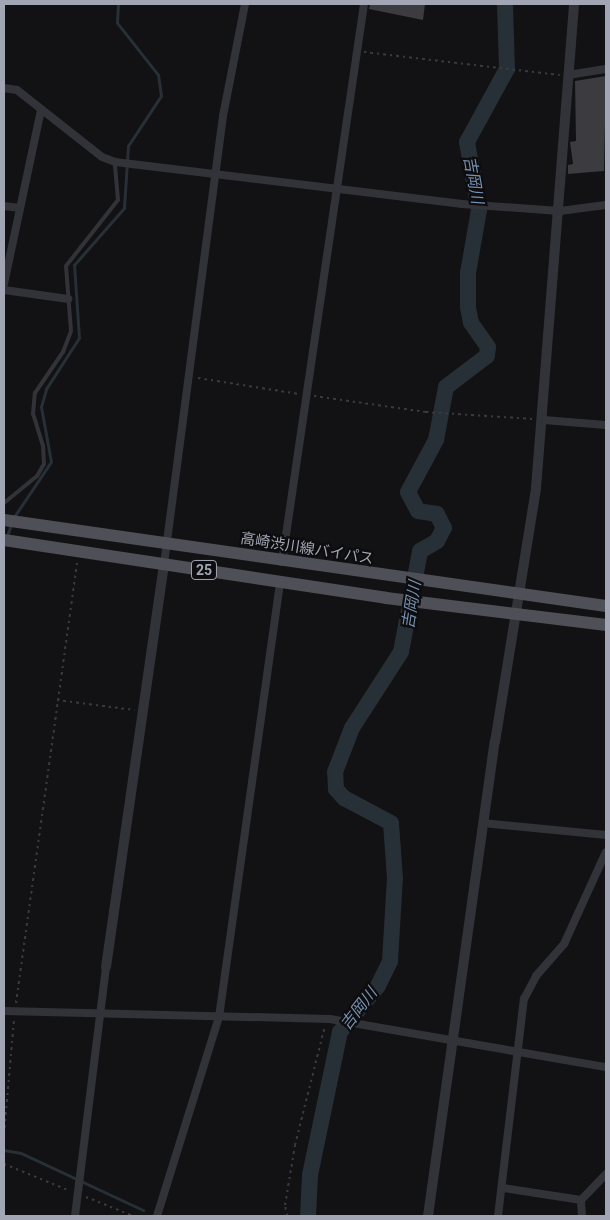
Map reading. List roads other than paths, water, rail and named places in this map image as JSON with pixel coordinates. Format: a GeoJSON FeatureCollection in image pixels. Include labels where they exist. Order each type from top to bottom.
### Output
{"type":"FeatureCollection","features":[{"type":"Feature","properties":{"kind":"main road","name":"高崎渋川線バイパス"},"geometry":{"type":"LineString","coordinates":[[5,520],[428,584],[520,597],[606,606]]}},
{"type":"Feature","properties":{"kind":"main road","name":"25"},"geometry":{"type":"LineString","coordinates":[[4,540],[426,604],[606,625]]}},
{"type":"Feature","properties":{"kind":"street"},"geometry":{"type":"LineString","coordinates":[[75,1216],[106,967],[167,544],[215,173],[245,4]]}},
{"type":"Feature","properties":{"kind":"street"},"geometry":{"type":"LineString","coordinates":[[282,562],[364,4]]}},
{"type":"Feature","properties":{"kind":"street"},"geometry":{"type":"LineString","coordinates":[[428,1216],[483,823],[518,616],[544,420],[574,4]]}},
{"type":"Feature","properties":{"kind":"street"},"geometry":{"type":"LineString","coordinates":[[568,75],[606,69]]}},
{"type":"Feature","properties":{"kind":"street"},"geometry":{"type":"LineString","coordinates":[[4,88],[17,90],[41,110],[118,161],[462,204],[560,211],[606,205]]}},
{"type":"Feature","properties":{"kind":"street"},"geometry":{"type":"LineString","coordinates":[[4,284],[41,110]]}},
{"type":"Feature","properties":{"kind":"street"},"geometry":{"type":"LineString","coordinates":[[4,206],[20,208]]}},
{"type":"Feature","properties":{"kind":"street"},"geometry":{"type":"LineString","coordinates":[[4,290],[68,299]]}},
{"type":"Feature","properties":{"kind":"street"},"geometry":{"type":"LineString","coordinates":[[544,420],[606,425]]}},
{"type":"Feature","properties":{"kind":"street"},"geometry":{"type":"LineString","coordinates":[[157,1216],[219,1017],[280,582]]}},
{"type":"Feature","properties":{"kind":"street"},"geometry":{"type":"LineString","coordinates":[[483,823],[606,836]]}},
{"type":"Feature","properties":{"kind":"street"},"geometry":{"type":"LineString","coordinates":[[498,1216],[515,1049],[524,999],[536,976],[564,944],[606,852]]}},
{"type":"Feature","properties":{"kind":"street"},"geometry":{"type":"LineString","coordinates":[[4,1011],[100,1016],[328,1019],[453,1041],[515,1049],[606,1067]]}},
{"type":"Feature","properties":{"kind":"street"},"geometry":{"type":"LineString","coordinates":[[582,1216],[581,1200],[606,1174]]}},
{"type":"Feature","properties":{"kind":"street"},"geometry":{"type":"LineString","coordinates":[[502,1188],[581,1200]]}},
{"type":"Feature","properties":{"kind":"lane"},"geometry":{"type":"LineString","coordinates":[[4,503],[37,476],[44,464],[33,405],[40,383],[68,342],[66,266],[118,200],[118,161]]}},
{"type":"Feature","properties":{"kind":"waterway"},"geometry":{"type":"LineString","coordinates":[[14,517],[51,462],[41,407],[46,389],[79,338],[74,265],[124,208],[128,146],[161,96],[158,75],[117,23],[118,4]]}},
{"type":"Feature","properties":{"kind":"waterway","name":"吉岡川"},"geometry":{"type":"LineString","coordinates":[[308,1216],[310,1175],[340,1032],[378,986],[390,961],[395,878],[391,823],[344,798],[336,789],[335,772],[352,728],[401,652],[420,551],[437,541],[444,528],[437,514],[418,511],[408,492],[436,440],[446,387],[487,356],[488,347],[471,323],[468,307],[468,273],[479,210],[467,142],[507,69],[505,4]]}},
{"type":"Feature","properties":{"kind":"waterway"},"geometry":{"type":"LineString","coordinates":[[7,536],[11,525]]}},
{"type":"Feature","properties":{"kind":"waterway"},"geometry":{"type":"LineString","coordinates":[[4,1150],[21,1153],[143,1210]]}}]}
